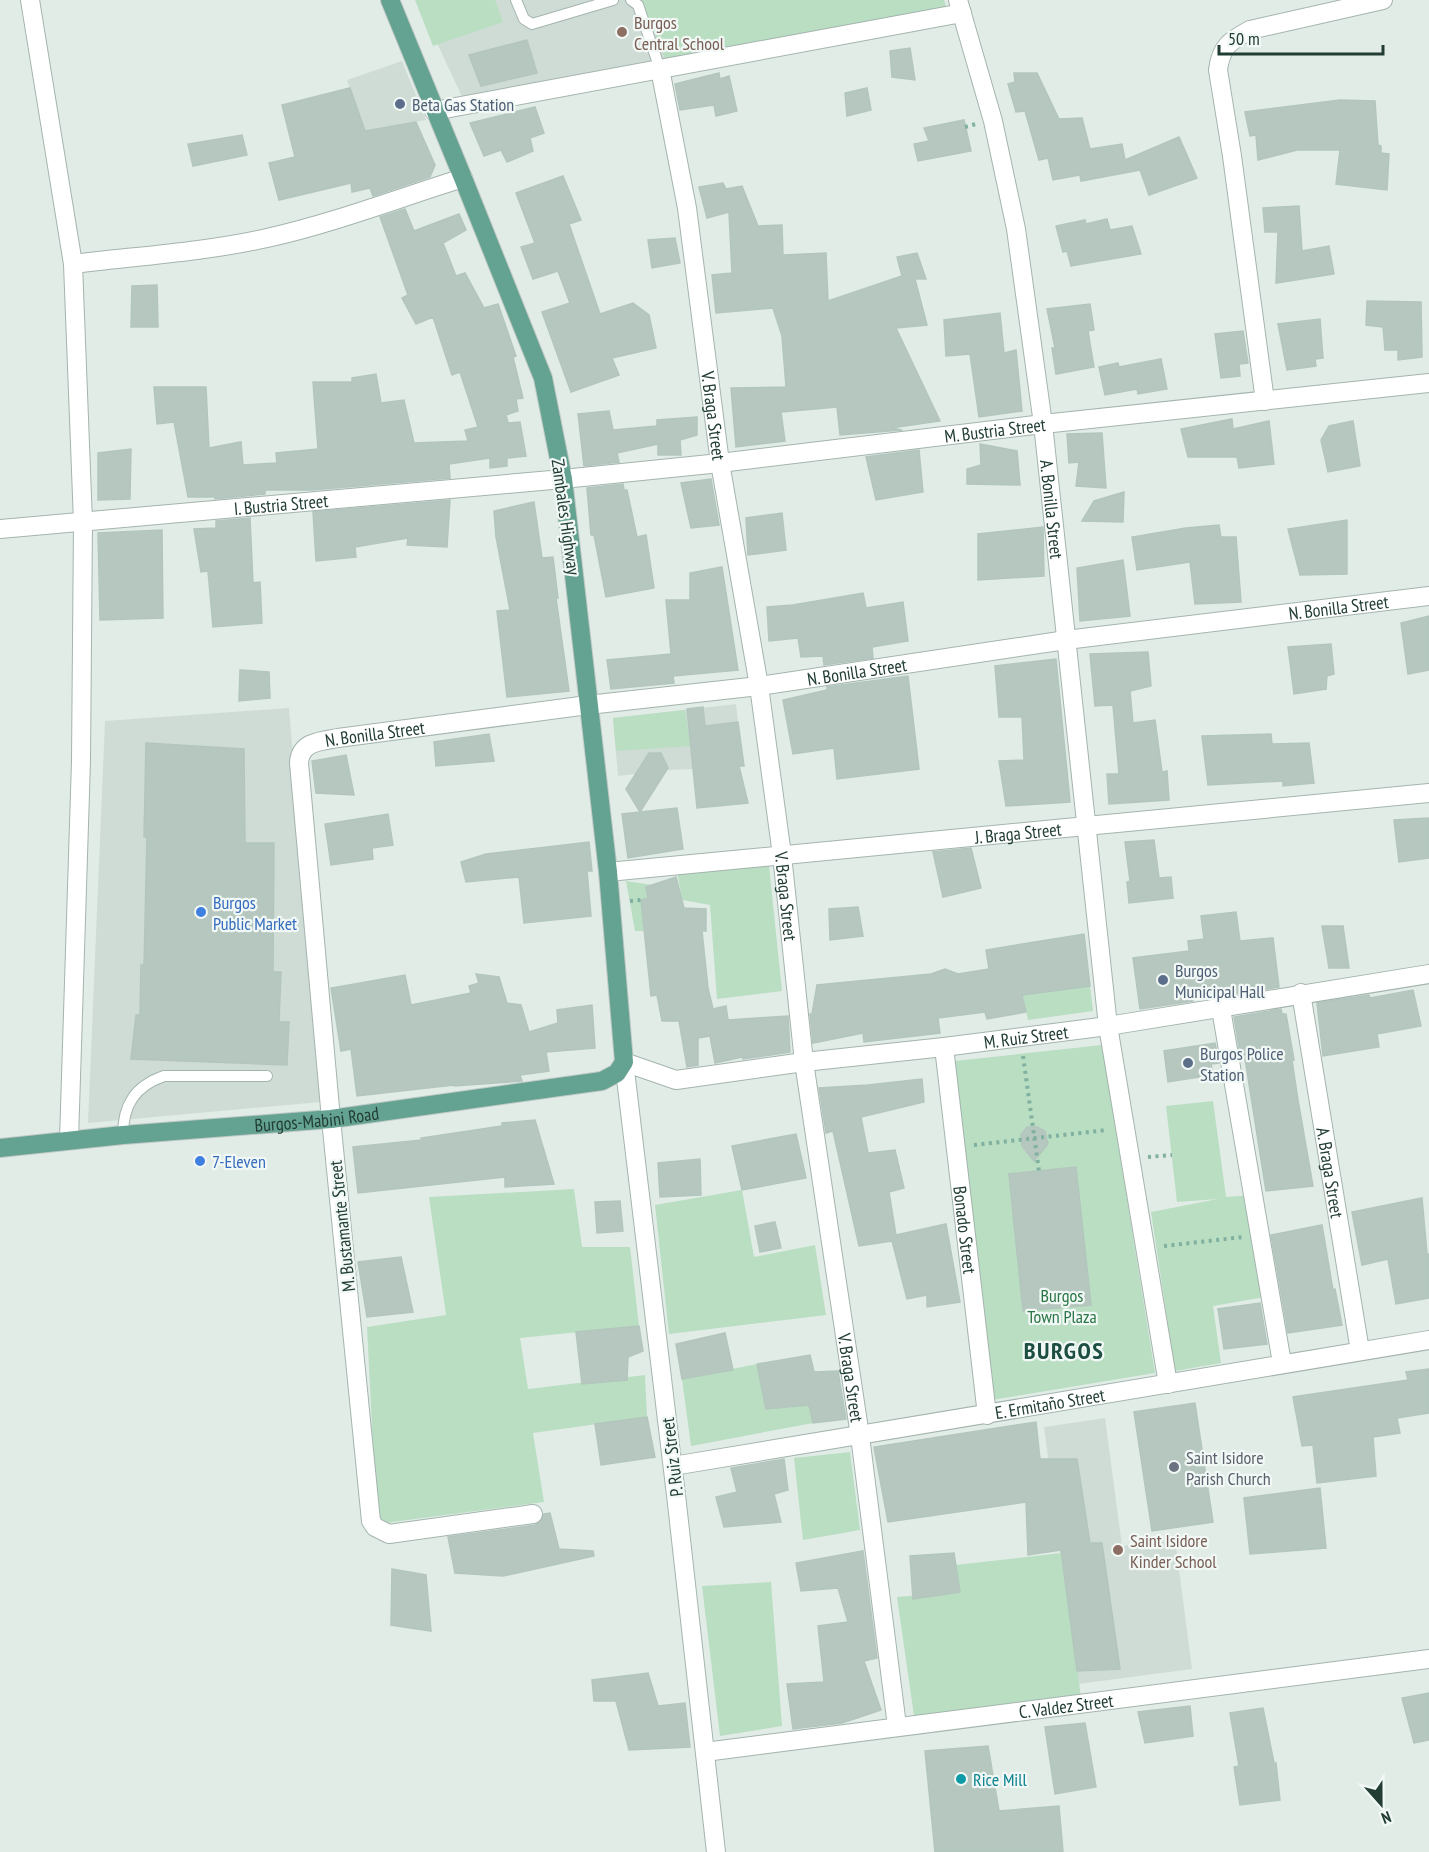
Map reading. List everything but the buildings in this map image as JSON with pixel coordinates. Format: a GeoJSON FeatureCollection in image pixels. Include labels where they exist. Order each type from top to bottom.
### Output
{"type":"FeatureCollection","features":[{"type":"Feature","properties":{"kind":"main road","name":"Zambales Highway"},"geometry":{"type":"LineString","coordinates":[[390,0],[434,111],[464,178],[543,378],[563,479],[608,872],[624,1062]]}},
{"type":"Feature","properties":{"kind":"main road","name":"Burgos-Mabini Road"},"geometry":{"type":"LineString","coordinates":[[0,1148],[123,1135],[331,1119],[602,1081],[617,1073],[624,1062]]}},
{"type":"Feature","properties":{"kind":"street"},"geometry":{"type":"LineString","coordinates":[[30,0],[73,264],[83,522],[81,761],[69,1140]]}},
{"type":"Feature","properties":{"kind":"street"},"geometry":{"type":"LineString","coordinates":[[1265,401],[1218,70],[1220,57],[1234,39],[1250,30],[1383,0]]}},
{"type":"Feature","properties":{"kind":"street"},"geometry":{"type":"LineString","coordinates":[[434,111],[660,69],[960,6]]}},
{"type":"Feature","properties":{"kind":"street","name":"A. Bonilla Street"},"geometry":{"type":"LineString","coordinates":[[960,6],[993,121],[1016,230],[1043,424],[1108,1026],[1168,1384]]}},
{"type":"Feature","properties":{"kind":"street","name":"V. Braga Street"},"geometry":{"type":"LineString","coordinates":[[660,69],[687,208],[720,463],[759,686],[782,855],[804,1062],[860,1436],[897,1726]]}},
{"type":"Feature","properties":{"kind":"street"},"geometry":{"type":"LineString","coordinates":[[73,264],[219,247],[267,238],[323,223],[464,178]]}},
{"type":"Feature","properties":{"kind":"street","name":"M. Bustria Street"},"geometry":{"type":"LineString","coordinates":[[563,479],[720,463],[1043,424],[1429,384]]}},
{"type":"Feature","properties":{"kind":"street","name":"I. Bustria Street"},"geometry":{"type":"LineString","coordinates":[[0,529],[563,479]]}},
{"type":"Feature","properties":{"kind":"street","name":"N. Bonilla Street"},"geometry":{"type":"LineString","coordinates":[[299,763],[303,749],[320,741],[588,705],[759,686],[1066,640],[1429,596]]}},
{"type":"Feature","properties":{"kind":"street","name":"M. Bustamante Street"},"geometry":{"type":"LineString","coordinates":[[299,763],[331,1119],[371,1521],[375,1527],[389,1534],[533,1514]]}},
{"type":"Feature","properties":{"kind":"street","name":"J. Braga Street"},"geometry":{"type":"LineString","coordinates":[[608,872],[1429,793]]}},
{"type":"Feature","properties":{"kind":"street","name":"M. Ruiz Street"},"geometry":{"type":"LineString","coordinates":[[624,1062],[676,1080],[804,1062],[1108,1026],[1429,974]]}},
{"type":"Feature","properties":{"kind":"street","name":"A. Braga Street"},"geometry":{"type":"LineString","coordinates":[[1301,993],[1360,1351]]}},
{"type":"Feature","properties":{"kind":"street"},"geometry":{"type":"LineString","coordinates":[[1221,1009],[1282,1364]]}},
{"type":"Feature","properties":{"kind":"street","name":"Bonado Street"},"geometry":{"type":"LineString","coordinates":[[944,1047],[987,1415]]}},
{"type":"Feature","properties":{"kind":"street","name":"P. Ruiz Street"},"geometry":{"type":"LineString","coordinates":[[624,1062],[673,1466],[716,1852]]}},
{"type":"Feature","properties":{"kind":"street","name":"E. Ermitaño Street"},"geometry":{"type":"LineString","coordinates":[[673,1466],[1429,1340]]}},
{"type":"Feature","properties":{"kind":"street","name":"C. Valdez Street"},"geometry":{"type":"LineString","coordinates":[[705,1752],[1429,1659]]}},
{"type":"Feature","properties":{"kind":"lane"},"geometry":{"type":"LineString","coordinates":[[516,0],[524,19],[532,24],[613,0]]}},
{"type":"Feature","properties":{"kind":"lane"},"geometry":{"type":"LineString","coordinates":[[631,0],[638,5],[660,69]]}},
{"type":"Feature","properties":{"kind":"lane"},"geometry":{"type":"LineString","coordinates":[[123,1135],[123,1118],[127,1107],[139,1090],[151,1080],[164,1076],[267,1076]]}},
{"type":"Feature","properties":{"kind":"path"},"geometry":{"type":"LineString","coordinates":[[1020,1037],[1039,1171]]}},
{"type":"Feature","properties":{"kind":"path"},"geometry":{"type":"LineString","coordinates":[[956,1147],[1125,1128]]}},
{"type":"Feature","properties":{"kind":"path"},"geometry":{"type":"LineString","coordinates":[[1145,1248],[1260,1235]]}},
{"type":"Feature","properties":{"kind":"shaded area","name":"Burgos Central School"},"geometry":{"type":"Polygon","coordinates":[[[417,0],[944,0],[946,7],[463,99],[417,0]]]}},
{"type":"Feature","properties":{"kind":"shaded area","name":"Beta Gas Station"},"geometry":{"type":"Polygon","coordinates":[[[402,61],[426,120],[365,131],[347,80],[402,61]]]}},
{"type":"Feature","properties":{"kind":"shaded area"},"geometry":{"type":"Polygon","coordinates":[[[736,704],[738,722],[712,726],[717,768],[669,770],[618,776],[613,718],[736,704]]]}},
{"type":"Feature","properties":{"kind":"shaded area","name":"Burgos Public Market"},"geometry":{"type":"Polygon","coordinates":[[[289,708],[321,1102],[88,1123],[105,721],[289,708]]]}},
{"type":"Feature","properties":{"kind":"shaded area","name":"Saint Isidore Kinder School"},"geometry":{"type":"Polygon","coordinates":[[[1105,1418],[1122,1546],[1175,1539],[1192,1669],[1078,1684],[1044,1427],[1105,1418]]]}},
{"type":"Feature","properties":{"kind":"green space"},"geometry":{"type":"Polygon","coordinates":[[[415,0],[495,0],[503,22],[433,46],[415,0]]]}},
{"type":"Feature","properties":{"kind":"green space"},"geometry":{"type":"Polygon","coordinates":[[[640,0],[944,0],[946,7],[666,60],[640,0]]]}},
{"type":"Feature","properties":{"kind":"green space"},"geometry":{"type":"Polygon","coordinates":[[[685,710],[691,746],[616,751],[613,718],[685,710]]]}},
{"type":"Feature","properties":{"kind":"green space"},"geometry":{"type":"Polygon","coordinates":[[[768,856],[782,991],[717,999],[710,905],[682,900],[676,865],[768,856]]]}},
{"type":"Feature","properties":{"kind":"green space"},"geometry":{"type":"Polygon","coordinates":[[[626,881],[652,885],[646,888],[648,898],[641,901],[644,931],[635,931],[626,881]]]}},
{"type":"Feature","properties":{"kind":"green space"},"geometry":{"type":"Polygon","coordinates":[[[1030,943],[1090,986],[1093,1011],[1028,1020],[1012,946],[1030,943]]]}},
{"type":"Feature","properties":{"kind":"green space","name":"Burgos Town Plaza"},"geometry":{"type":"Polygon","coordinates":[[[1102,1045],[1155,1373],[992,1400],[955,1061],[1102,1045]]]}},
{"type":"Feature","properties":{"kind":"green space"},"geometry":{"type":"Polygon","coordinates":[[[1213,1101],[1226,1197],[1253,1195],[1271,1296],[1213,1306],[1221,1363],[1175,1371],[1151,1212],[1218,1199],[1177,1202],[1166,1106],[1213,1101]]]}},
{"type":"Feature","properties":{"kind":"green space"},"geometry":{"type":"Polygon","coordinates":[[[574,1189],[582,1247],[630,1247],[639,1326],[520,1338],[528,1389],[645,1375],[647,1417],[533,1433],[544,1502],[377,1524],[367,1327],[446,1315],[429,1197],[574,1189]]]}},
{"type":"Feature","properties":{"kind":"green space"},"geometry":{"type":"Polygon","coordinates":[[[742,1190],[754,1257],[815,1245],[826,1315],[669,1334],[655,1205],[742,1190]]]}},
{"type":"Feature","properties":{"kind":"green space"},"geometry":{"type":"Polygon","coordinates":[[[757,1364],[766,1409],[809,1405],[813,1423],[691,1446],[682,1379],[757,1364]]]}},
{"type":"Feature","properties":{"kind":"green space"},"geometry":{"type":"Polygon","coordinates":[[[850,1452],[860,1530],[803,1540],[794,1458],[850,1452]]]}},
{"type":"Feature","properties":{"kind":"green space"},"geometry":{"type":"Polygon","coordinates":[[[1061,1553],[1081,1697],[914,1716],[897,1597],[960,1592],[956,1565],[1061,1553]]]}},
{"type":"Feature","properties":{"kind":"green space"},"geometry":{"type":"Polygon","coordinates":[[[771,1582],[782,1726],[720,1736],[702,1586],[771,1582]]]}},
{"type":"Feature","properties":{"kind":"place","name":"Burgos Central School"},"geometry":{"type":"Point","coordinates":[622,32]}},
{"type":"Feature","properties":{"kind":"place","name":"Beta Gas Station"},"geometry":{"type":"Point","coordinates":[400,104]}},
{"type":"Feature","properties":{"kind":"place","name":"Burgos Public Market"},"geometry":{"type":"Point","coordinates":[201,912]}},
{"type":"Feature","properties":{"kind":"place","name":"Burgos Municipal Hall"},"geometry":{"type":"Point","coordinates":[1163,980]}},
{"type":"Feature","properties":{"kind":"place","name":"Burgos Police Station"},"geometry":{"type":"Point","coordinates":[1188,1063]}},
{"type":"Feature","properties":{"kind":"place","name":"7-Eleven"},"geometry":{"type":"Point","coordinates":[200,1161]}},
{"type":"Feature","properties":{"kind":"place","name":"Saint Isidore Parish Church"},"geometry":{"type":"Point","coordinates":[1174,1467]}},
{"type":"Feature","properties":{"kind":"place","name":"Saint Isidore Kinder School"},"geometry":{"type":"Point","coordinates":[1118,1550]}},
{"type":"Feature","properties":{"kind":"place","name":"Rice Mill"},"geometry":{"type":"Point","coordinates":[961,1779]}},
{"type":"Feature","properties":{"kind":"district","name":"BURGOS"},"geometry":{"type":"Point","coordinates":[1064,1350]}}]}
